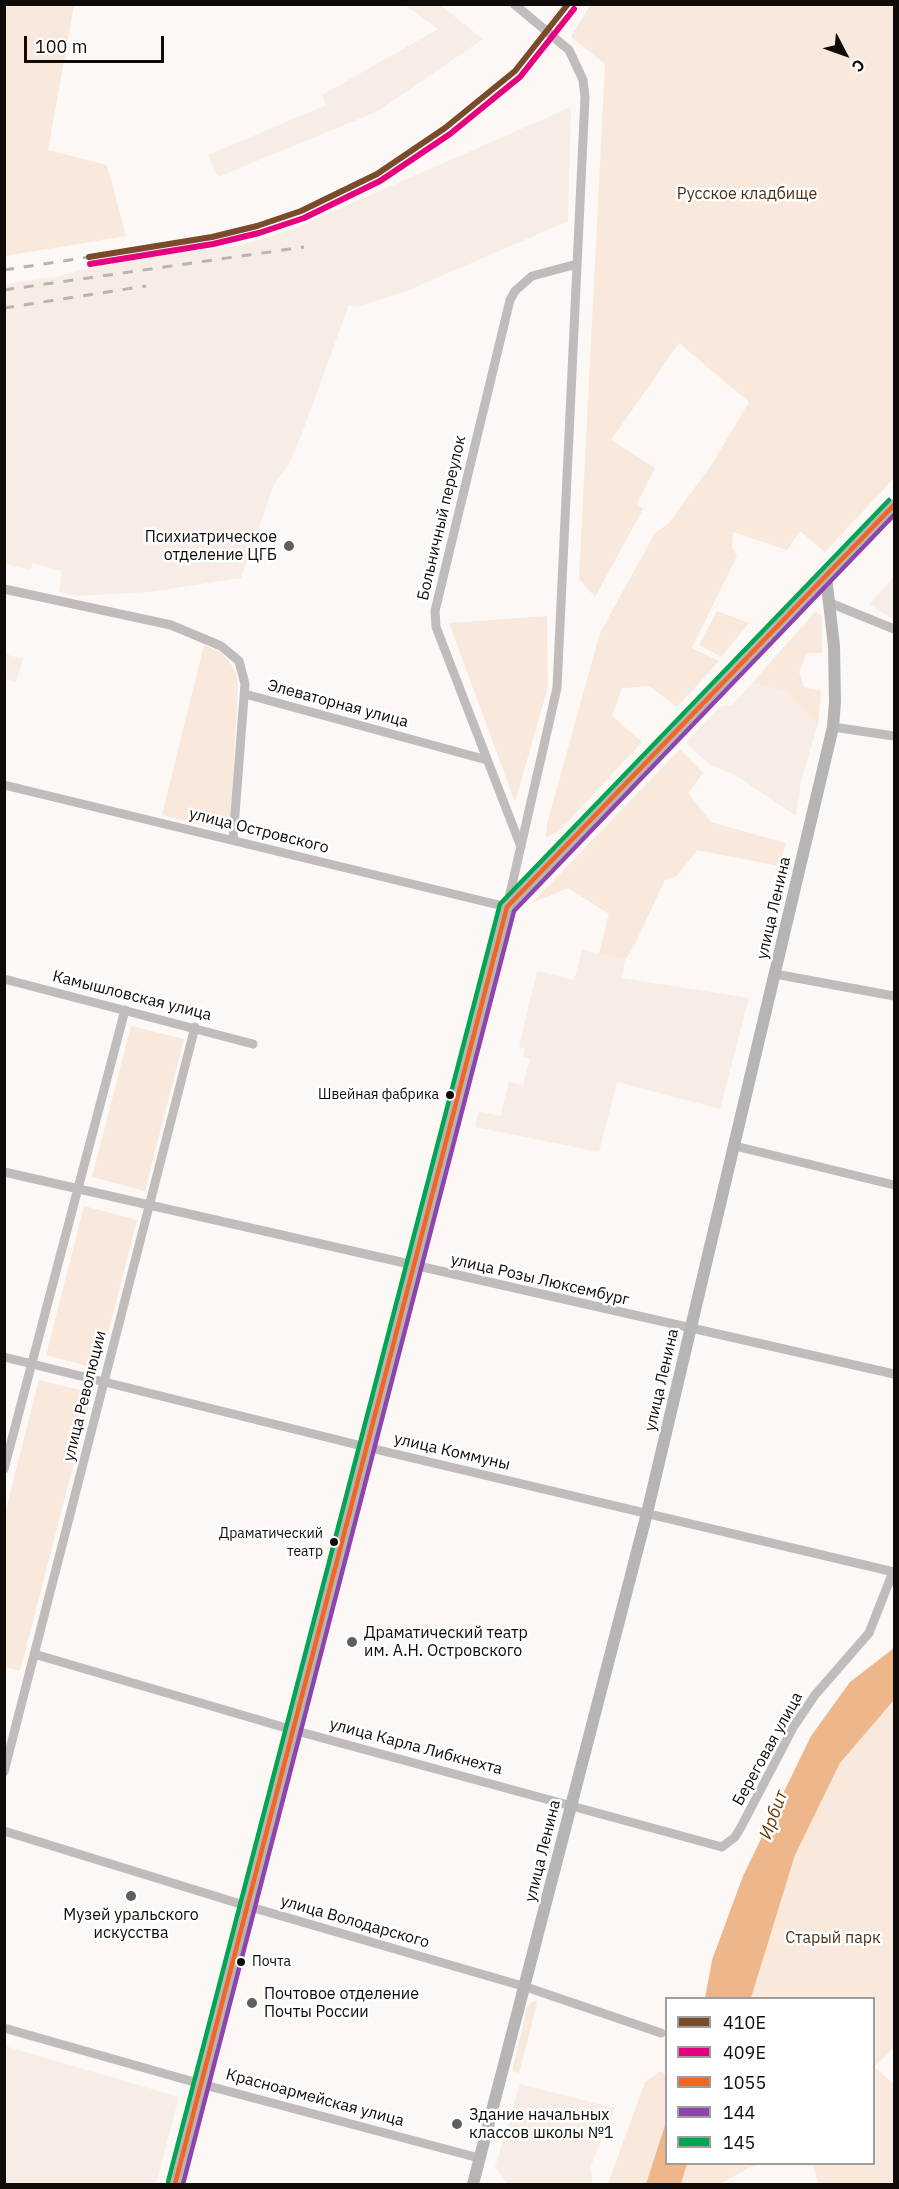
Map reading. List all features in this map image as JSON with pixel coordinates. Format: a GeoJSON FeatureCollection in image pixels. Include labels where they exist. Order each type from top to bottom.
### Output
{"type":"FeatureCollection","features":[{"type":"Feature","properties":{"kind":"main road"},"geometry":{"type":"LineString","coordinates":[[175,2184],[507,907],[894,505]]}},
{"type":"Feature","properties":{"kind":"main road","name":"улица Ленина"},"geometry":{"type":"LineString","coordinates":[[472,2184],[526,1986],[647,1513],[833,728],[834,645],[826,577]]}},
{"type":"Feature","properties":{"kind":"street"},"geometry":{"type":"LineString","coordinates":[[507,907],[557,688],[585,97],[583,80],[569,50],[514,4]]}},
{"type":"Feature","properties":{"kind":"street","name":"Больничный переулок"},"geometry":{"type":"LineString","coordinates":[[521,847],[436,627],[435,611],[510,300],[515,291],[532,276],[578,264]]}},
{"type":"Feature","properties":{"kind":"street","name":"Элеваторная улица"},"geometry":{"type":"LineString","coordinates":[[4,589],[171,625],[221,646],[239,661],[244,672],[244,694],[487,760]]}},
{"type":"Feature","properties":{"kind":"street"},"geometry":{"type":"LineString","coordinates":[[830,603],[894,629]]}},
{"type":"Feature","properties":{"kind":"street"},"geometry":{"type":"LineString","coordinates":[[233,840],[244,694]]}},
{"type":"Feature","properties":{"kind":"street"},"geometry":{"type":"LineString","coordinates":[[833,728],[894,736]]}},
{"type":"Feature","properties":{"kind":"street","name":"улица Островского"},"geometry":{"type":"LineString","coordinates":[[4,785],[507,907]]}},
{"type":"Feature","properties":{"kind":"street"},"geometry":{"type":"LineString","coordinates":[[775,974],[894,996]]}},
{"type":"Feature","properties":{"kind":"street","name":"Камышловская улица"},"geometry":{"type":"LineString","coordinates":[[4,979],[253,1044]]}},
{"type":"Feature","properties":{"kind":"street"},"geometry":{"type":"LineString","coordinates":[[4,1469],[80,1191],[125,1010]]}},
{"type":"Feature","properties":{"kind":"street","name":"улица Революции"},"geometry":{"type":"LineString","coordinates":[[4,1772],[195,1028]]}},
{"type":"Feature","properties":{"kind":"street"},"geometry":{"type":"LineString","coordinates":[[735,1146],[894,1185]]}},
{"type":"Feature","properties":{"kind":"street","name":"улица Розы Люксембург"},"geometry":{"type":"LineString","coordinates":[[4,1172],[413,1267],[894,1374]]}},
{"type":"Feature","properties":{"kind":"street","name":"улица Коммуны"},"geometry":{"type":"LineString","coordinates":[[4,1357],[366,1447],[894,1572]]}},
{"type":"Feature","properties":{"kind":"street","name":"Береговая улица"},"geometry":{"type":"LineString","coordinates":[[722,1847],[735,1837],[794,1726],[815,1695],[869,1633],[894,1572]]}},
{"type":"Feature","properties":{"kind":"street","name":"улица Карла Либкнехта"},"geometry":{"type":"LineString","coordinates":[[34,1654],[293,1730],[722,1847]]}},
{"type":"Feature","properties":{"kind":"street","name":"улица Володарского"},"geometry":{"type":"LineString","coordinates":[[4,1831],[247,1906],[526,1986],[661,2033]]}},
{"type":"Feature","properties":{"kind":"street","name":"Красноармейская улица"},"geometry":{"type":"LineString","coordinates":[[4,2028],[201,2084],[479,2158]]}},
{"type":"Feature","properties":{"kind":"shaded area"},"geometry":{"type":"Polygon","coordinates":[[[405,5],[440,5],[483,39],[378,111],[218,177],[208,155],[326,105],[322,95],[438,29],[405,5]]]}},
{"type":"Feature","properties":{"kind":"shaded area"},"geometry":{"type":"Polygon","coordinates":[[[571,107],[568,221],[407,291],[357,307],[349,305],[289,465],[275,482],[241,578],[149,592],[77,596],[59,592],[62,571],[33,563],[30,570],[5,564],[5,284],[55,277],[125,259],[242,245],[293,229],[571,107]]]}},
{"type":"Feature","properties":{"kind":"shaded area"},"geometry":{"type":"Polygon","coordinates":[[[894,577],[894,620],[869,604],[894,577]]]}},
{"type":"Feature","properties":{"kind":"shaded area"},"geometry":{"type":"Polygon","coordinates":[[[5,654],[23,659],[16,682],[7,679],[5,681],[5,654]]]}},
{"type":"Feature","properties":{"kind":"shaded area"},"geometry":{"type":"Polygon","coordinates":[[[752,683],[786,691],[818,724],[801,781],[796,816],[737,776],[710,765],[686,743],[719,707],[733,704],[752,683]]]}},
{"type":"Feature","properties":{"kind":"shaded area","name":"Швейная фабрика"},"geometry":{"type":"Polygon","coordinates":[[[582,950],[625,960],[622,978],[749,998],[720,1109],[617,1082],[599,1152],[475,1127],[479,1111],[500,1116],[509,1082],[523,1085],[530,1059],[523,1057],[525,1049],[519,1047],[537,971],[574,980],[582,950]]]}},
{"type":"Feature","properties":{"kind":"shaded area"},"geometry":{"type":"Polygon","coordinates":[[[5,2046],[179,2097],[156,2184],[5,2184],[5,2046]]]}},
{"type":"Feature","properties":{"kind":"shaded area"},"geometry":{"type":"Polygon","coordinates":[[[520,2084],[615,2108],[590,2168],[593,2184],[508,2184],[495,2167],[520,2084]]]}},
{"type":"Feature","properties":{"kind":"green space"},"geometry":{"type":"Polygon","coordinates":[[[5,4],[74,5],[48,150],[107,165],[126,236],[5,256],[5,4]]]}},
{"type":"Feature","properties":{"kind":"green space","name":"Русское кладбище"},"geometry":{"type":"Polygon","coordinates":[[[590,5],[894,5],[894,478],[825,552],[800,531],[787,550],[733,532],[732,547],[737,556],[692,648],[719,661],[677,707],[649,686],[622,688],[612,716],[642,742],[558,832],[546,837],[547,824],[600,633],[655,533],[669,523],[712,464],[749,402],[679,343],[611,440],[655,468],[637,504],[643,509],[595,597],[579,579],[605,64],[571,37],[590,5]]]}},
{"type":"Feature","properties":{"kind":"green space"},"geometry":{"type":"Polygon","coordinates":[[[717,611],[749,623],[721,657],[699,645],[717,611]]]}},
{"type":"Feature","properties":{"kind":"green space"},"geometry":{"type":"Polygon","coordinates":[[[815,612],[822,616],[822,653],[807,653],[799,672],[804,687],[821,691],[818,724],[786,691],[752,683],[815,612]]]}},
{"type":"Feature","properties":{"kind":"green space"},"geometry":{"type":"Polygon","coordinates":[[[547,616],[548,687],[515,802],[449,623],[547,616]]]}},
{"type":"Feature","properties":{"kind":"green space"},"geometry":{"type":"Polygon","coordinates":[[[204,645],[220,652],[229,661],[236,673],[238,686],[231,815],[223,827],[216,829],[162,815],[204,645]]]}},
{"type":"Feature","properties":{"kind":"green space"},"geometry":{"type":"Polygon","coordinates":[[[680,749],[703,773],[688,793],[711,822],[786,843],[779,866],[697,850],[677,876],[665,880],[625,960],[599,954],[609,914],[568,888],[532,903],[680,749]]]}},
{"type":"Feature","properties":{"kind":"green space"},"geometry":{"type":"Polygon","coordinates":[[[131,1026],[184,1039],[145,1191],[92,1177],[131,1026]]]}},
{"type":"Feature","properties":{"kind":"green space"},"geometry":{"type":"Polygon","coordinates":[[[84,1206],[137,1220],[99,1369],[46,1355],[84,1206]]]}},
{"type":"Feature","properties":{"kind":"green space"},"geometry":{"type":"Polygon","coordinates":[[[39,1380],[92,1393],[20,1671],[5,1667],[5,1513],[39,1380]]]}},
{"type":"Feature","properties":{"kind":"green space","name":"Старый парк"},"geometry":{"type":"Polygon","coordinates":[[[894,1700],[894,2047],[875,2066],[875,1997],[751,1997],[795,1855],[840,1763],[894,1700]]]}},
{"type":"Feature","properties":{"kind":"green space"},"geometry":{"type":"Polygon","coordinates":[[[538,2000],[519,2073],[512,2071],[527,2008],[538,2000]]]}},
{"type":"Feature","properties":{"kind":"green space"},"geometry":{"type":"Polygon","coordinates":[[[875,2068],[894,2084],[894,2184],[818,2184],[813,2165],[875,2165],[875,2068]]]}},
{"type":"Feature","properties":{"kind":"green space"},"geometry":{"type":"Polygon","coordinates":[[[661,2071],[665,2075],[665,2125],[646,2184],[608,2184],[645,2082],[661,2071]]]}},
{"type":"Feature","properties":{"kind":"green space"},"geometry":{"type":"Polygon","coordinates":[[[687,2165],[758,2165],[720,2184],[681,2184],[687,2165]]]}},
{"type":"Feature","properties":{"kind":"water","name":"Ирбит"},"geometry":{"type":"Polygon","coordinates":[[[894,1648],[894,1700],[840,1763],[795,1855],[751,1997],[705,1997],[712,1960],[743,1876],[811,1736],[850,1682],[894,1648]]]}},
{"type":"Feature","properties":{"kind":"water"},"geometry":{"type":"Polygon","coordinates":[[[665,2125],[665,2165],[687,2165],[681,2184],[646,2184],[665,2125]]]}},
{"type":"Feature","properties":{"kind":"railway"},"geometry":{"type":"LineString","coordinates":[[4,290],[304,247]]}},
{"type":"Feature","properties":{"kind":"railway"},"geometry":{"type":"LineString","coordinates":[[4,270],[89,257]]}},
{"type":"Feature","properties":{"kind":"railway"},"geometry":{"type":"LineString","coordinates":[[4,308],[146,286]]}},
{"type":"Feature","properties":{"kind":"transit line","name":"410E"},"geometry":{"type":"LineString","coordinates":[[89,257],[212,237],[257,226],[301,211],[377,174],[445,128],[515,71],[568,4]]}},
{"type":"Feature","properties":{"kind":"transit line","name":"409E"},"geometry":{"type":"LineString","coordinates":[[90,264],[213,244],[259,233],[304,218],[380,181],[450,134],[520,77],[574,9]]}},
{"type":"Feature","properties":{"kind":"transit line","name":"145"},"geometry":{"type":"LineString","coordinates":[[168,2182],[500,904],[889,500]]}},
{"type":"Feature","properties":{"kind":"transit line","name":"1055"},"geometry":{"type":"LineString","coordinates":[[175,2184],[507,907],[894,505]]}},
{"type":"Feature","properties":{"kind":"transit line","name":"144"},"geometry":{"type":"LineString","coordinates":[[183,2184],[514,911],[894,515]]}},
{"type":"Feature","properties":{"kind":"place","name":"Психиатрическое отделение ЦГБ"},"geometry":{"type":"Point","coordinates":[289,546]}},
{"type":"Feature","properties":{"kind":"place","name":"Швейная фабрика"},"geometry":{"type":"Point","coordinates":[450,1095]}},
{"type":"Feature","properties":{"kind":"place","name":"Драматический театр"},"geometry":{"type":"Point","coordinates":[334,1542]}},
{"type":"Feature","properties":{"kind":"place","name":"Драматический театр им. А.Н. Островского"},"geometry":{"type":"Point","coordinates":[352,1642]}},
{"type":"Feature","properties":{"kind":"place","name":"Музей уральского искусства"},"geometry":{"type":"Point","coordinates":[131,1896]}},
{"type":"Feature","properties":{"kind":"place","name":"Почта"},"geometry":{"type":"Point","coordinates":[241,1962]}},
{"type":"Feature","properties":{"kind":"place","name":"Почтовое отделение Почты России"},"geometry":{"type":"Point","coordinates":[252,2003]}},
{"type":"Feature","properties":{"kind":"place","name":"Здание начальных классов школы №1"},"geometry":{"type":"Point","coordinates":[457,2124]}}]}
